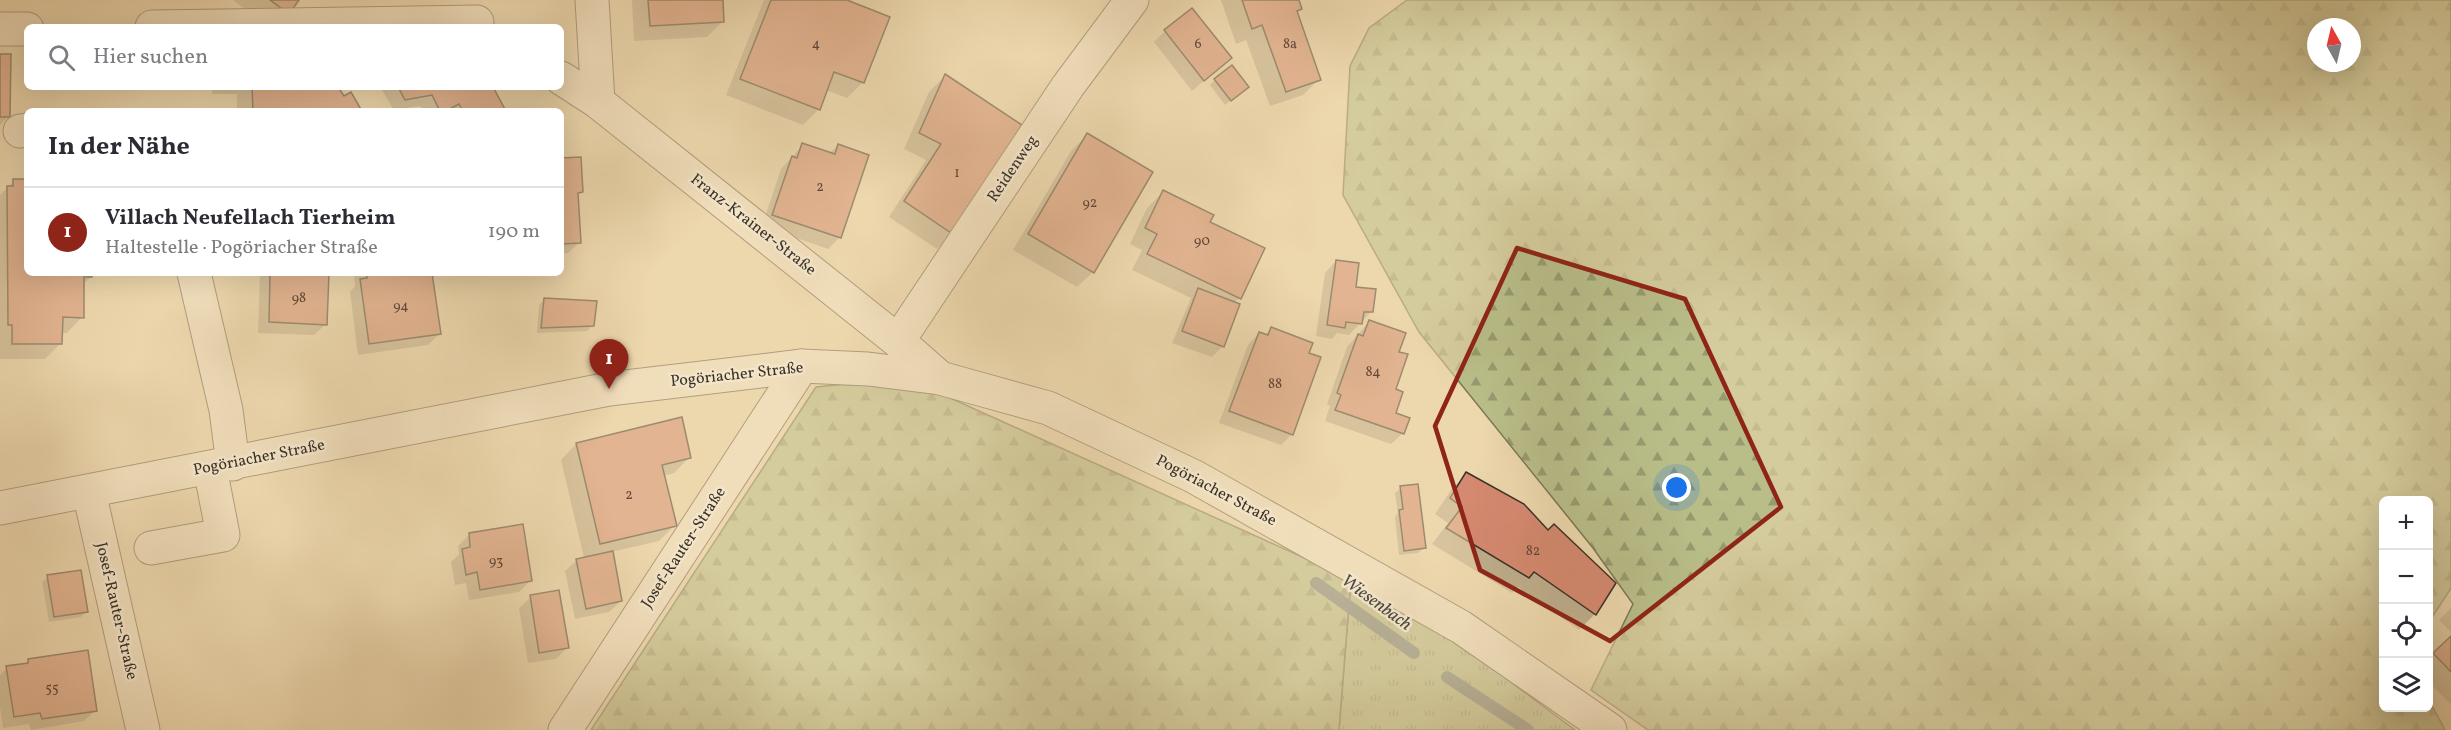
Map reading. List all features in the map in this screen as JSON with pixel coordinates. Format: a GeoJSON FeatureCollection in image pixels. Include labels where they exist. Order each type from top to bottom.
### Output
{"type":"FeatureCollection","features":[{"type":"Feature","properties":{"kind":"street"},"geometry":{"type":"LineString","coordinates":[[451,0],[479,24]]}},
{"type":"Feature","properties":{"kind":"street"},"geometry":{"type":"LineString","coordinates":[[592,0],[598,102]]}},
{"type":"Feature","properties":{"kind":"street","name":"Reidenweg"},"geometry":{"type":"LineString","coordinates":[[897,341],[1068,86],[1132,0]]}},
{"type":"Feature","properties":{"kind":"street"},"geometry":{"type":"LineString","coordinates":[[0,29],[24,29]]}},
{"type":"Feature","properties":{"kind":"street","name":"Franz-Krainer-Straße"},"geometry":{"type":"LineString","coordinates":[[564,80],[598,102],[940,378]]}},
{"type":"Feature","properties":{"kind":"street"},"geometry":{"type":"LineString","coordinates":[[151,548],[223,535],[222,466],[226,410],[195,276]]}},
{"type":"Feature","properties":{"kind":"street","name":"Pogöriacher Straße"},"geometry":{"type":"LineString","coordinates":[[0,508],[609,389],[802,366],[868,369],[940,378],[1048,408],[1193,476],[1461,627],[1610,730]]}},
{"type":"Feature","properties":{"kind":"street","name":"Josef-Rauter-Straße"},"geometry":{"type":"LineString","coordinates":[[565,730],[802,366]]}},
{"type":"Feature","properties":{"kind":"street","name":"Josef-Rauter-Straße"},"geometry":{"type":"LineString","coordinates":[[89,492],[143,730]]}},
{"type":"Feature","properties":{"kind":"highlighted area"},"geometry":{"type":"Polygon","coordinates":[[[1517,248],[1685,299],[1781,507],[1610,641],[1480,570],[1435,426],[1517,248]]]}},
{"type":"Feature","properties":{"kind":"green space"},"geometry":{"type":"Polygon","coordinates":[[[1407,0],[2451,0],[2451,588],[2433,616],[2433,496],[2379,496],[2379,712],[2433,712],[2433,708],[2445,730],[1648,730],[1591,690],[1633,604],[1593,548],[1419,332],[1343,195],[1350,66],[1369,28],[1407,0]]]}},
{"type":"Feature","properties":{"kind":"green space"},"geometry":{"type":"Polygon","coordinates":[[[906,378],[1351,579],[1339,730],[591,730],[816,387],[906,378]]]}},
{"type":"Feature","properties":{"kind":"green space"},"geometry":{"type":"Polygon","coordinates":[[[1351,579],[1468,650],[1575,730],[1339,730],[1351,579]]]}},
{"type":"Feature","properties":{"kind":"building"},"geometry":{"type":"Polygon","coordinates":[[[270,0],[299,0],[289,14],[270,0]]]}},
{"type":"Feature","properties":{"kind":"building"},"geometry":{"type":"Polygon","coordinates":[[[648,0],[723,0],[724,22],[650,26],[648,0]]]}},
{"type":"Feature","properties":{"kind":"building"},"geometry":{"type":"Polygon","coordinates":[[[771,0],[847,0],[890,17],[864,83],[834,72],[820,110],[740,79],[771,0]]]}},
{"type":"Feature","properties":{"kind":"building"},"geometry":{"type":"Polygon","coordinates":[[[1242,0],[1299,0],[1302,9],[1297,11],[1321,80],[1286,92],[1262,25],[1252,29],[1242,0]]]}},
{"type":"Feature","properties":{"kind":"building"},"geometry":{"type":"Polygon","coordinates":[[[1192,8],[1232,58],[1204,81],[1164,30],[1192,8]]]}},
{"type":"Feature","properties":{"kind":"building"},"geometry":{"type":"Polygon","coordinates":[[[0,54],[11,54],[10,117],[0,117],[0,54]]]}},
{"type":"Feature","properties":{"kind":"building"},"geometry":{"type":"Polygon","coordinates":[[[1232,65],[1249,87],[1231,101],[1214,79],[1232,65]]]}},
{"type":"Feature","properties":{"kind":"building"},"geometry":{"type":"Polygon","coordinates":[[[945,74],[1022,125],[954,235],[904,201],[941,144],[919,133],[945,74]]]}},
{"type":"Feature","properties":{"kind":"building"},"geometry":{"type":"Polygon","coordinates":[[[252,90],[340,90],[344,96],[351,92],[360,108],[253,108],[252,90]]]}},
{"type":"Feature","properties":{"kind":"building"},"geometry":{"type":"Polygon","coordinates":[[[400,90],[495,90],[504,108],[461,108],[459,104],[452,108],[438,108],[432,95],[405,100],[400,90]]]}},
{"type":"Feature","properties":{"kind":"building"},"geometry":{"type":"Polygon","coordinates":[[[1087,133],[1153,172],[1094,273],[1028,234],[1087,133]]]}},
{"type":"Feature","properties":{"kind":"building"},"geometry":{"type":"Polygon","coordinates":[[[802,143],[835,154],[838,144],[869,155],[841,238],[772,215],[792,156],[797,158],[802,143]]]}},
{"type":"Feature","properties":{"kind":"building"},"geometry":{"type":"Polygon","coordinates":[[[581,157],[583,192],[578,193],[581,243],[564,244],[564,158],[581,157]]]}},
{"type":"Feature","properties":{"kind":"building"},"geometry":{"type":"Polygon","coordinates":[[[13,179],[24,179],[24,276],[92,276],[84,277],[84,318],[63,317],[62,344],[12,344],[12,325],[8,325],[7,186],[13,186],[13,179]]]}},
{"type":"Feature","properties":{"kind":"building"},"geometry":{"type":"Polygon","coordinates":[[[1163,190],[1214,215],[1210,222],[1265,248],[1241,299],[1147,254],[1157,234],[1145,228],[1163,190]]]}},
{"type":"Feature","properties":{"kind":"building"},"geometry":{"type":"Polygon","coordinates":[[[1336,260],[1359,263],[1356,287],[1376,289],[1373,312],[1364,312],[1362,324],[1346,322],[1345,328],[1327,325],[1336,260]]]}},
{"type":"Feature","properties":{"kind":"building"},"geometry":{"type":"Polygon","coordinates":[[[270,276],[329,276],[327,325],[269,322],[270,276]]]}},
{"type":"Feature","properties":{"kind":"building"},"geometry":{"type":"Polygon","coordinates":[[[367,276],[432,276],[441,334],[369,344],[360,279],[367,278],[367,276]]]}},
{"type":"Feature","properties":{"kind":"building"},"geometry":{"type":"Polygon","coordinates":[[[1198,288],[1240,304],[1224,347],[1182,331],[1198,288]]]}},
{"type":"Feature","properties":{"kind":"building"},"geometry":{"type":"Polygon","coordinates":[[[544,298],[597,301],[594,326],[541,328],[544,298]]]}},
{"type":"Feature","properties":{"kind":"building"},"geometry":{"type":"Polygon","coordinates":[[[1369,320],[1406,333],[1399,352],[1408,354],[1396,389],[1403,392],[1396,413],[1410,418],[1404,434],[1335,410],[1341,395],[1337,393],[1358,334],[1363,336],[1369,320]]]}},
{"type":"Feature","properties":{"kind":"building"},"geometry":{"type":"Polygon","coordinates":[[[1271,327],[1313,343],[1309,353],[1321,357],[1293,435],[1229,411],[1259,332],[1268,335],[1271,327]]]}},
{"type":"Feature","properties":{"kind":"building"},"geometry":{"type":"Polygon","coordinates":[[[682,417],[691,458],[662,465],[677,526],[600,544],[576,443],[682,417]]]}},
{"type":"Feature","properties":{"kind":"building"},"geometry":{"type":"Polygon","coordinates":[[[1466,472],[1524,504],[1548,530],[1554,524],[1616,583],[1596,615],[1534,572],[1529,578],[1446,528],[1462,507],[1450,498],[1466,472]]]}},
{"type":"Feature","properties":{"kind":"building"},"geometry":{"type":"Polygon","coordinates":[[[1418,484],[1426,548],[1404,551],[1399,510],[1403,509],[1400,486],[1418,484]]]}},
{"type":"Feature","properties":{"kind":"building"},"geometry":{"type":"Polygon","coordinates":[[[523,524],[532,581],[480,590],[477,572],[466,575],[462,549],[470,547],[469,533],[523,524]]]}},
{"type":"Feature","properties":{"kind":"building"},"geometry":{"type":"Polygon","coordinates":[[[613,551],[622,601],[586,609],[576,559],[613,551]]]}},
{"type":"Feature","properties":{"kind":"building"},"geometry":{"type":"Polygon","coordinates":[[[81,570],[88,612],[54,617],[47,575],[81,570]]]}},
{"type":"Feature","properties":{"kind":"building"},"geometry":{"type":"Polygon","coordinates":[[[559,590],[569,648],[539,653],[530,595],[559,590]]]}},
{"type":"Feature","properties":{"kind":"building"},"geometry":{"type":"Polygon","coordinates":[[[2451,636],[2451,672],[2433,653],[2451,636]]]}},
{"type":"Feature","properties":{"kind":"building"},"geometry":{"type":"Polygon","coordinates":[[[88,650],[97,711],[42,719],[40,713],[14,717],[6,666],[28,663],[28,659],[88,650]]]}},
{"type":"Feature","properties":{"kind":"waterway","name":"Wiesenbach"},"geometry":{"type":"LineString","coordinates":[[1316,583],[1414,653]]}},
{"type":"Feature","properties":{"kind":"waterway","name":"Wiesenbach"},"geometry":{"type":"LineString","coordinates":[[1447,677],[1528,730]]}},
{"type":"Feature","properties":{"kind":"place","name":"Villach Neufellach Tierheim"},"geometry":{"type":"Point","coordinates":[609,389]}}]}
